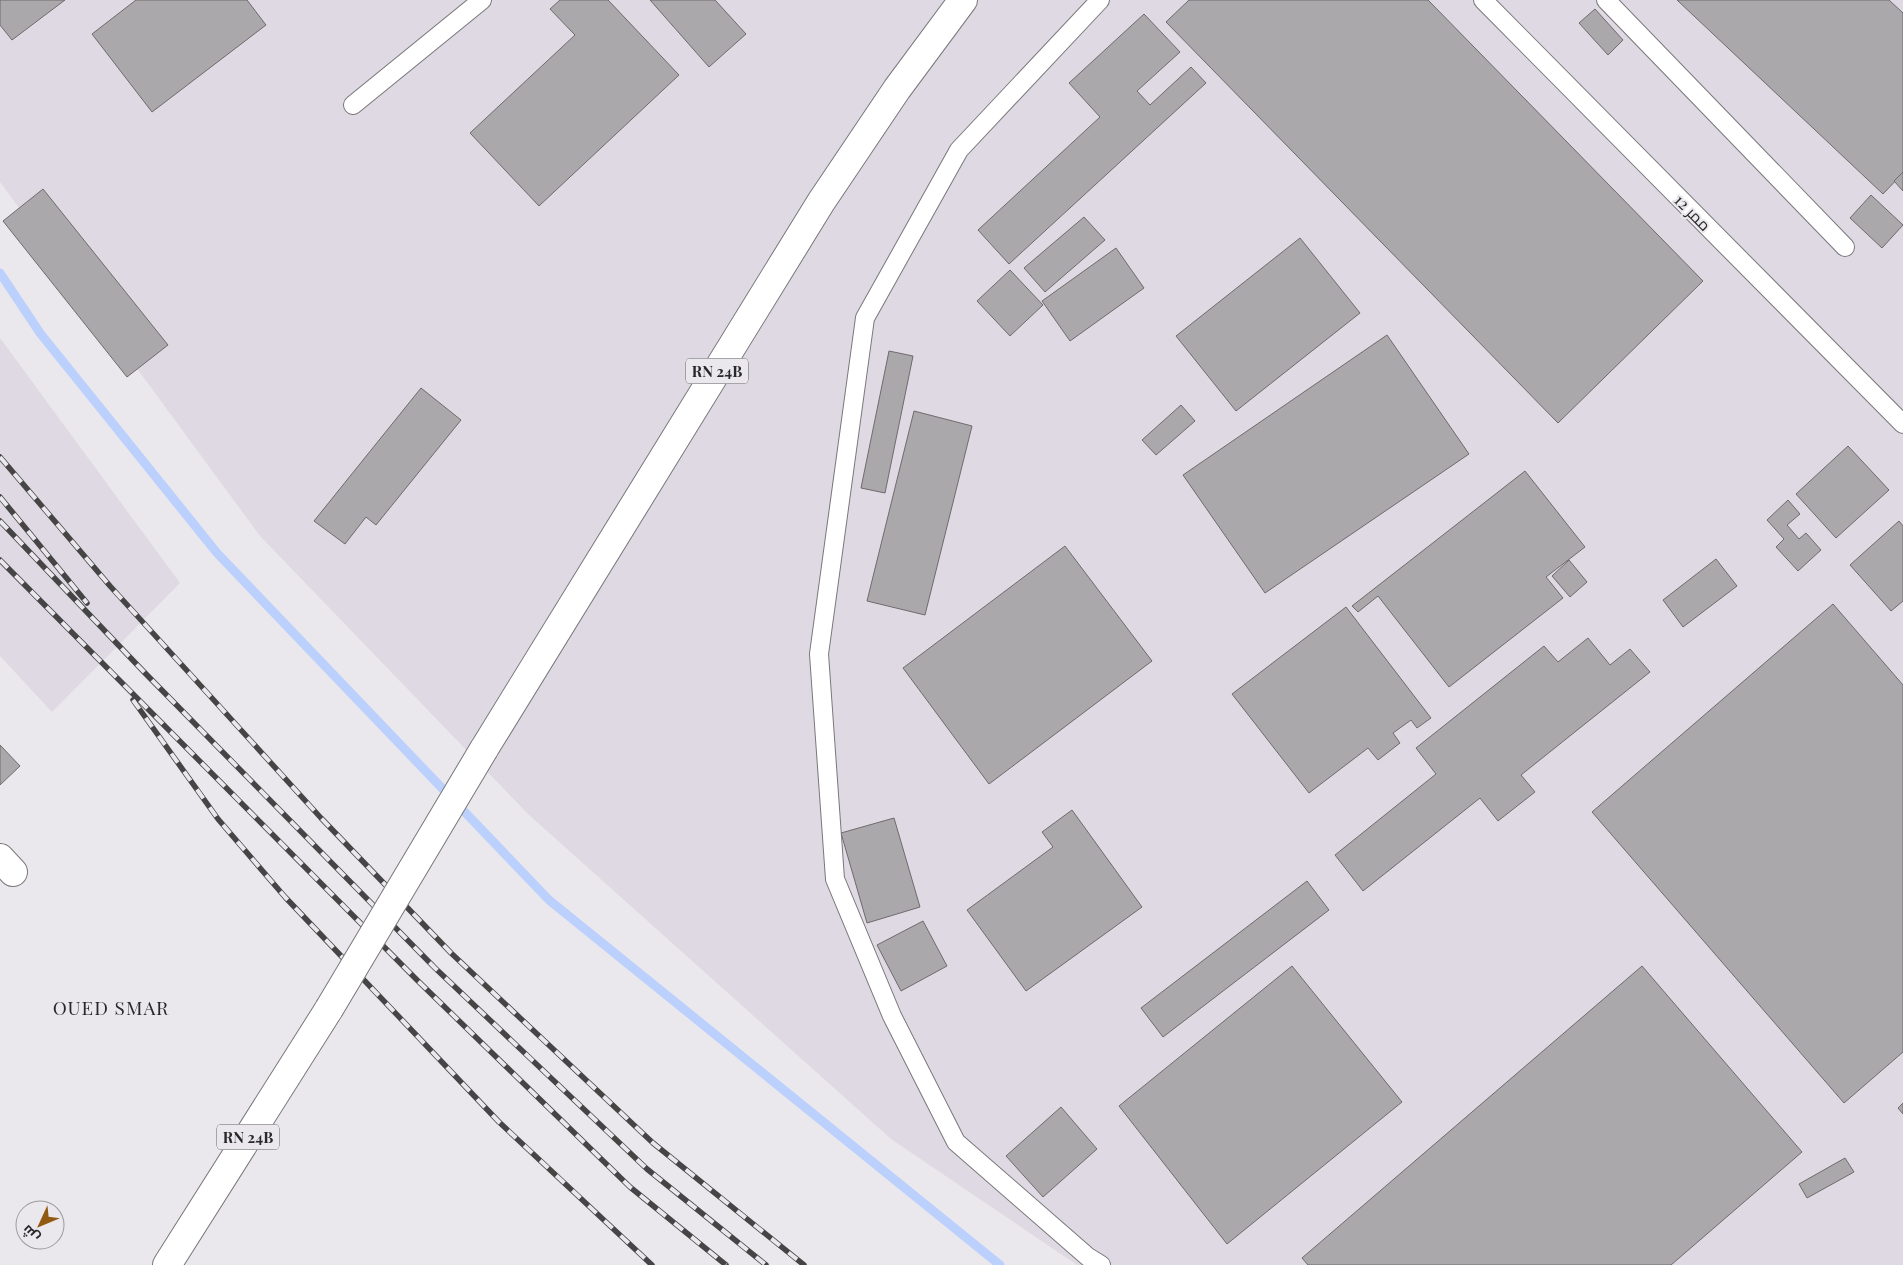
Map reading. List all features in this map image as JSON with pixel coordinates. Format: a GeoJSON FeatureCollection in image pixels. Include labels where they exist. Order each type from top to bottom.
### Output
{"type":"FeatureCollection","features":[{"type":"Feature","properties":{"kind":"main road","name":"RN 24B"},"geometry":{"type":"LineString","coordinates":[[167,1265],[329,1009],[484,749],[821,202],[897,89],[963,0]]}},
{"type":"Feature","properties":{"kind":"lane"},"geometry":{"type":"LineString","coordinates":[[352,106],[482,0]]}},
{"type":"Feature","properties":{"kind":"lane"},"geometry":{"type":"LineString","coordinates":[[1100,0],[959,150],[865,318],[819,654],[835,879],[892,1016],[956,1142],[1088,1257],[1101,1265]]}},
{"type":"Feature","properties":{"kind":"lane","name":"ممر 12"},"geometry":{"type":"LineString","coordinates":[[1483,0],[1903,424]]}},
{"type":"Feature","properties":{"kind":"lane"},"geometry":{"type":"LineString","coordinates":[[1606,0],[1845,247]]}},
{"type":"Feature","properties":{"kind":"shaded area"},"geometry":{"type":"Polygon","coordinates":[[[0,0],[1903,0],[1903,1265],[1077,1265],[891,1139],[528,814],[260,536],[0,182],[0,0]]]}},
{"type":"Feature","properties":{"kind":"shaded area"},"geometry":{"type":"Polygon","coordinates":[[[0,338],[180,583],[52,712],[0,656],[0,338]]]}},
{"type":"Feature","properties":{"kind":"building"},"geometry":{"type":"Polygon","coordinates":[[[0,0],[65,0],[12,40],[0,25],[0,0]]]}},
{"type":"Feature","properties":{"kind":"building"},"geometry":{"type":"Polygon","coordinates":[[[136,0],[247,0],[266,25],[152,112],[92,34],[136,0]]]}},
{"type":"Feature","properties":{"kind":"building"},"geometry":{"type":"Polygon","coordinates":[[[560,0],[608,0],[679,75],[539,206],[470,133],[575,35],[550,9],[560,0]]]}},
{"type":"Feature","properties":{"kind":"building"},"geometry":{"type":"Polygon","coordinates":[[[650,0],[715,0],[746,34],[709,67],[650,0]]]}},
{"type":"Feature","properties":{"kind":"building"},"geometry":{"type":"Polygon","coordinates":[[[1189,0],[1428,0],[1703,281],[1558,423],[1166,22],[1189,0]]]}},
{"type":"Feature","properties":{"kind":"building"},"geometry":{"type":"Polygon","coordinates":[[[1677,0],[1889,0],[1903,13],[1903,173],[1883,194],[1677,0]]]}},
{"type":"Feature","properties":{"kind":"building"},"geometry":{"type":"Polygon","coordinates":[[[1595,9],[1623,40],[1608,55],[1579,23],[1595,9]]]}},
{"type":"Feature","properties":{"kind":"building"},"geometry":{"type":"Polygon","coordinates":[[[1144,14],[1180,52],[1137,91],[1150,105],[1191,67],[1206,83],[1009,264],[978,230],[1100,117],[1069,83],[1144,14]]]}},
{"type":"Feature","properties":{"kind":"building"},"geometry":{"type":"Polygon","coordinates":[[[1903,172],[1903,191],[1894,181],[1903,172]]]}},
{"type":"Feature","properties":{"kind":"building"},"geometry":{"type":"Polygon","coordinates":[[[43,189],[168,345],[127,377],[3,221],[43,189]]]}},
{"type":"Feature","properties":{"kind":"building"},"geometry":{"type":"Polygon","coordinates":[[[1871,195],[1903,225],[1882,248],[1850,218],[1871,195]]]}},
{"type":"Feature","properties":{"kind":"building"},"geometry":{"type":"Polygon","coordinates":[[[1084,217],[1105,240],[1045,292],[1024,268],[1084,217]]]}},
{"type":"Feature","properties":{"kind":"building"},"geometry":{"type":"Polygon","coordinates":[[[1300,238],[1360,313],[1236,411],[1176,336],[1300,238]]]}},
{"type":"Feature","properties":{"kind":"building"},"geometry":{"type":"Polygon","coordinates":[[[1116,248],[1144,288],[1070,341],[1042,301],[1116,248]]]}},
{"type":"Feature","properties":{"kind":"building"},"geometry":{"type":"Polygon","coordinates":[[[1010,270],[1043,305],[1010,336],[977,301],[1010,270]]]}},
{"type":"Feature","properties":{"kind":"building"},"geometry":{"type":"Polygon","coordinates":[[[1387,335],[1469,454],[1265,593],[1183,475],[1387,335]]]}},
{"type":"Feature","properties":{"kind":"building"},"geometry":{"type":"Polygon","coordinates":[[[889,351],[913,356],[885,493],[861,488],[889,351]]]}},
{"type":"Feature","properties":{"kind":"building"},"geometry":{"type":"Polygon","coordinates":[[[421,388],[461,420],[376,525],[366,517],[345,544],[314,521],[421,388]]]}},
{"type":"Feature","properties":{"kind":"building"},"geometry":{"type":"Polygon","coordinates":[[[1181,405],[1195,421],[1156,455],[1142,440],[1181,405]]]}},
{"type":"Feature","properties":{"kind":"building"},"geometry":{"type":"Polygon","coordinates":[[[914,411],[972,426],[925,615],[867,601],[914,411]]]}},
{"type":"Feature","properties":{"kind":"building"},"geometry":{"type":"Polygon","coordinates":[[[1848,446],[1889,490],[1836,538],[1796,494],[1848,446]]]}},
{"type":"Feature","properties":{"kind":"building"},"geometry":{"type":"Polygon","coordinates":[[[1525,471],[1585,547],[1546,577],[1563,598],[1449,687],[1378,596],[1358,612],[1352,606],[1525,471]]]}},
{"type":"Feature","properties":{"kind":"building"},"geometry":{"type":"Polygon","coordinates":[[[1788,500],[1800,514],[1787,525],[1799,539],[1806,533],[1821,550],[1798,571],[1776,547],[1784,539],[1767,520],[1788,500]]]}},
{"type":"Feature","properties":{"kind":"building"},"geometry":{"type":"Polygon","coordinates":[[[1899,521],[1903,526],[1903,601],[1891,611],[1850,565],[1899,521]]]}},
{"type":"Feature","properties":{"kind":"building"},"geometry":{"type":"Polygon","coordinates":[[[1065,546],[1152,661],[989,784],[903,668],[1065,546]]]}},
{"type":"Feature","properties":{"kind":"building"},"geometry":{"type":"Polygon","coordinates":[[[1716,559],[1737,586],[1683,627],[1663,600],[1716,559]]]}},
{"type":"Feature","properties":{"kind":"building"},"geometry":{"type":"Polygon","coordinates":[[[1569,560],[1587,582],[1570,597],[1552,576],[1569,560]]]}},
{"type":"Feature","properties":{"kind":"building"},"geometry":{"type":"Polygon","coordinates":[[[1833,604],[1903,685],[1903,1052],[1844,1103],[1592,812],[1833,604]]]}},
{"type":"Feature","properties":{"kind":"building"},"geometry":{"type":"Polygon","coordinates":[[[1346,607],[1431,718],[1417,728],[1411,720],[1393,733],[1400,743],[1378,760],[1368,748],[1309,793],[1232,694],[1346,607]]]}},
{"type":"Feature","properties":{"kind":"building"},"geometry":{"type":"Polygon","coordinates":[[[1588,638],[1610,665],[1630,649],[1650,672],[1521,775],[1535,792],[1498,821],[1480,798],[1363,891],[1335,855],[1436,774],[1416,748],[1544,646],[1558,662],[1588,638]]]}},
{"type":"Feature","properties":{"kind":"building"},"geometry":{"type":"Polygon","coordinates":[[[0,745],[20,766],[0,785],[0,745]]]}},
{"type":"Feature","properties":{"kind":"building"},"geometry":{"type":"Polygon","coordinates":[[[1072,810],[1142,907],[1026,991],[967,910],[1053,847],[1042,832],[1072,810]]]}},
{"type":"Feature","properties":{"kind":"building"},"geometry":{"type":"Polygon","coordinates":[[[894,818],[920,907],[867,923],[841,833],[894,818]]]}},
{"type":"Feature","properties":{"kind":"building"},"geometry":{"type":"Polygon","coordinates":[[[1307,881],[1329,910],[1163,1037],[1141,1008],[1307,881]]]}},
{"type":"Feature","properties":{"kind":"building"},"geometry":{"type":"Polygon","coordinates":[[[923,921],[947,966],[901,991],[877,945],[923,921]]]}},
{"type":"Feature","properties":{"kind":"building"},"geometry":{"type":"Polygon","coordinates":[[[1292,966],[1402,1102],[1227,1244],[1119,1106],[1292,966]]]}},
{"type":"Feature","properties":{"kind":"building"},"geometry":{"type":"Polygon","coordinates":[[[1642,966],[1802,1152],[1671,1265],[1308,1265],[1302,1258],[1642,966]]]}},
{"type":"Feature","properties":{"kind":"building"},"geometry":{"type":"Polygon","coordinates":[[[1903,1103],[1903,1114],[1898,1108],[1903,1103]]]}},
{"type":"Feature","properties":{"kind":"building"},"geometry":{"type":"Polygon","coordinates":[[[1061,1107],[1097,1149],[1043,1197],[1006,1156],[1061,1107]]]}},
{"type":"Feature","properties":{"kind":"building"},"geometry":{"type":"Polygon","coordinates":[[[1845,1158],[1854,1172],[1807,1198],[1799,1184],[1845,1158]]]}},
{"type":"Feature","properties":{"kind":"waterway"},"geometry":{"type":"LineString","coordinates":[[0,273],[40,333],[217,553],[549,900],[1000,1265]]}},
{"type":"Feature","properties":{"kind":"railway"},"geometry":{"type":"LineString","coordinates":[[0,457],[110,586],[321,818],[451,953],[653,1143],[804,1265]]}},
{"type":"Feature","properties":{"kind":"railway"},"geometry":{"type":"LineString","coordinates":[[0,497],[87,603]]}},
{"type":"Feature","properties":{"kind":"railway"},"geometry":{"type":"LineString","coordinates":[[0,521],[145,673],[435,968],[647,1169],[766,1265]]}},
{"type":"Feature","properties":{"kind":"railway"},"geometry":{"type":"LineString","coordinates":[[0,560],[418,981],[630,1187],[726,1265]]}},
{"type":"Feature","properties":{"kind":"railway"},"geometry":{"type":"LineString","coordinates":[[133,700],[218,819],[285,897],[499,1122],[652,1265]]}},
{"type":"Feature","properties":{"kind":"district","name":"OUED SMAR"},"geometry":{"type":"Point","coordinates":[111,1007]}}]}
